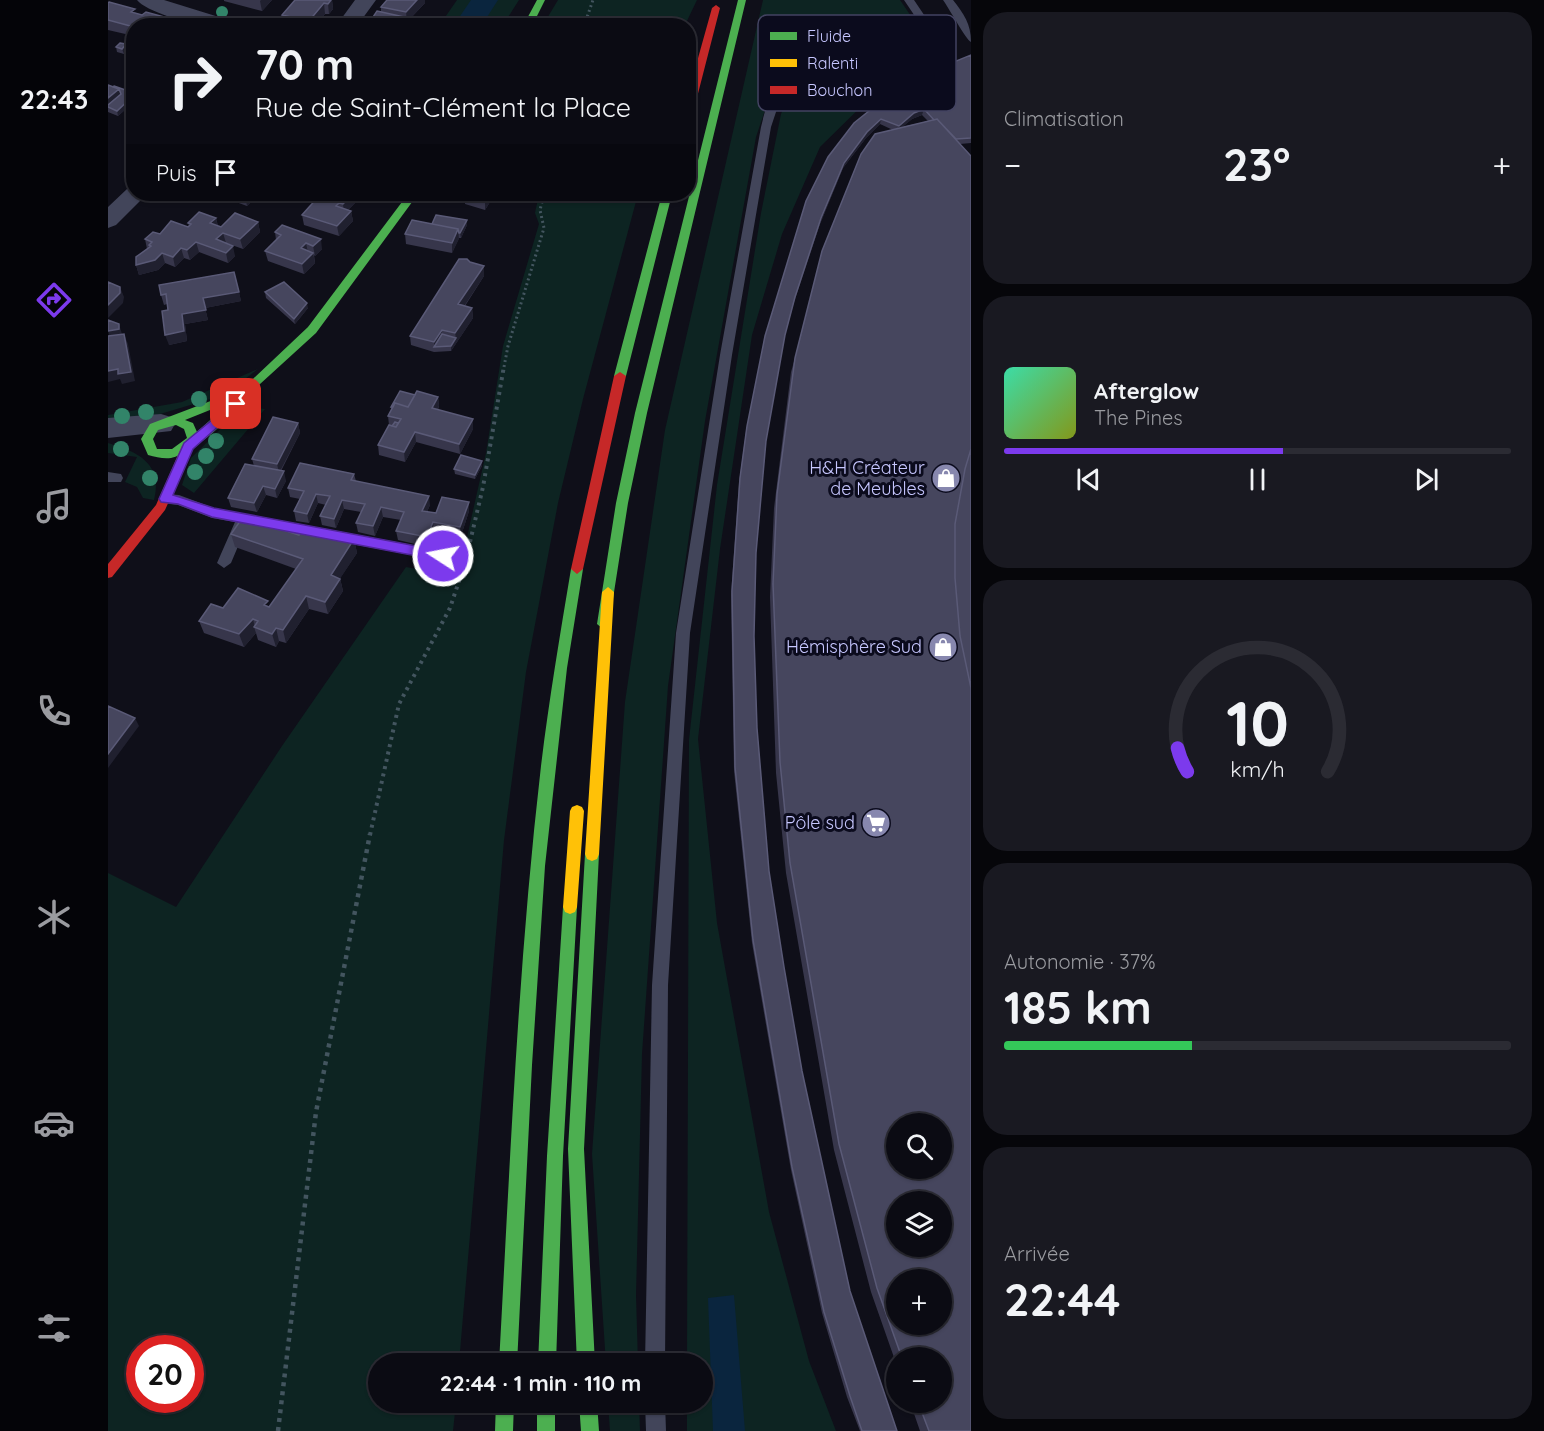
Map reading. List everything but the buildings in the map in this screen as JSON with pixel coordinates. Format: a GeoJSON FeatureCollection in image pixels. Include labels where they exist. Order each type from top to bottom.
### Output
{"type":"FeatureCollection","features":[{"type":"Feature","properties":{"kind":"main road"},"geometry":{"type":"LineString","coordinates":[[531,18],[541,0]]}},
{"type":"Feature","properties":{"kind":"main road"},"geometry":{"type":"LineString","coordinates":[[696,83],[718,0]]}},
{"type":"Feature","properties":{"kind":"main road"},"geometry":{"type":"LineString","coordinates":[[696,188],[742,0]]}},
{"type":"Feature","properties":{"kind":"main road"},"geometry":{"type":"LineString","coordinates":[[152,450],[171,455],[190,444],[236,404],[243,393],[294,349],[323,317],[408,201]]}},
{"type":"Feature","properties":{"kind":"main road"},"geometry":{"type":"LineString","coordinates":[[509,1353],[537,907],[549,777],[572,605],[600,458],[665,201]]}},
{"type":"Feature","properties":{"kind":"main road"},"geometry":{"type":"LineString","coordinates":[[585,738],[622,503],[641,413],[693,201]]}},
{"type":"Feature","properties":{"kind":"main road"},"geometry":{"type":"LineString","coordinates":[[167,496],[152,450],[147,444],[148,436],[164,423],[243,393]]}},
{"type":"Feature","properties":{"kind":"main road"},"geometry":{"type":"LineString","coordinates":[[108,573],[145,530],[167,496],[190,444],[193,432],[189,426],[182,422],[164,423]]}},
{"type":"Feature","properties":{"kind":"main road"},"geometry":{"type":"LineString","coordinates":[[586,1353],[577,1137],[581,1020],[608,592]]}},
{"type":"Feature","properties":{"kind":"main road"},"geometry":{"type":"LineString","coordinates":[[547,1353],[550,1217],[578,795]]}},
{"type":"Feature","properties":{"kind":"main road"},"geometry":{"type":"LineString","coordinates":[[504,1431],[505,1413]]}},
{"type":"Feature","properties":{"kind":"main road"},"geometry":{"type":"LineString","coordinates":[[546,1413],[546,1431]]}},
{"type":"Feature","properties":{"kind":"main road"},"geometry":{"type":"LineString","coordinates":[[589,1413],[590,1431]]}},
{"type":"Feature","properties":{"kind":"street"},"geometry":{"type":"LineString","coordinates":[[147,0],[200,18]]}},
{"type":"Feature","properties":{"kind":"street"},"geometry":{"type":"LineString","coordinates":[[352,18],[366,0]]}},
{"type":"Feature","properties":{"kind":"street"},"geometry":{"type":"LineString","coordinates":[[108,220],[128,201]]}},
{"type":"Feature","properties":{"kind":"street"},"geometry":{"type":"LineString","coordinates":[[108,428],[164,423]]}},
{"type":"Feature","properties":{"kind":"street"},"geometry":{"type":"LineString","coordinates":[[108,438],[152,450]]}},
{"type":"Feature","properties":{"kind":"lane"},"geometry":{"type":"LineString","coordinates":[[909,0],[919,15]]}},
{"type":"Feature","properties":{"kind":"lane"},"geometry":{"type":"LineString","coordinates":[[948,0],[962,20],[971,39]]}},
{"type":"Feature","properties":{"kind":"lane"},"geometry":{"type":"LineString","coordinates":[[956,80],[971,101]]}},
{"type":"Feature","properties":{"kind":"lane"},"geometry":{"type":"LineString","coordinates":[[655,1353],[660,985],[683,633],[726,355],[770,111]]}},
{"type":"Feature","properties":{"kind":"lane"},"geometry":{"type":"LineString","coordinates":[[167,496],[212,513],[466,560]]}},
{"type":"Feature","properties":{"kind":"lane"},"geometry":{"type":"LineString","coordinates":[[224,563],[243,518]]}},
{"type":"Feature","properties":{"kind":"lane"},"geometry":{"type":"LineString","coordinates":[[655,1413],[656,1431]]}},
{"type":"Feature","properties":{"kind":"path"},"geometry":{"type":"LineString","coordinates":[[587,18],[593,0]]}},
{"type":"Feature","properties":{"kind":"path"},"geometry":{"type":"LineString","coordinates":[[278,1431],[316,1112],[359,884],[399,704],[450,608],[466,560],[483,487],[508,346],[544,228],[540,210],[542,201]]}},
{"type":"Feature","properties":{"kind":"green space"},"geometry":{"type":"Polygon","coordinates":[[[457,0],[519,0],[507,18],[445,18],[457,0]]]}},
{"type":"Feature","properties":{"kind":"green space"},"geometry":{"type":"Polygon","coordinates":[[[558,0],[697,0],[688,18],[547,18],[558,0]]]}},
{"type":"Feature","properties":{"kind":"green space"},"geometry":{"type":"Polygon","coordinates":[[[763,0],[900,0],[910,15],[760,15],[763,0]]]}},
{"type":"Feature","properties":{"kind":"green space"},"geometry":{"type":"Polygon","coordinates":[[[758,22],[758,111],[765,111],[756,137],[705,421],[668,686],[642,1054],[636,1295],[638,1353],[605,1353],[592,1154],[625,702],[665,430],[758,22]]]}},
{"type":"Feature","properties":{"kind":"green space"},"geometry":{"type":"Polygon","coordinates":[[[782,111],[857,111],[820,147],[782,234],[752,335],[720,549],[698,739],[717,923],[769,1212],[809,1361],[836,1431],[687,1431],[687,1413],[713,1413],[713,1353],[687,1353],[689,740],[717,485],[761,213],[782,111]]]}},
{"type":"Feature","properties":{"kind":"green space"},"geometry":{"type":"Polygon","coordinates":[[[538,201],[636,201],[583,399],[558,503],[526,672],[504,840],[460,1353],[368,1353],[368,1413],[455,1413],[453,1431],[108,1431],[108,873],[176,907],[282,746],[406,567],[458,577],[486,453],[503,346],[539,224],[535,213],[538,201]]]}},
{"type":"Feature","properties":{"kind":"green space"},"geometry":{"type":"Polygon","coordinates":[[[258,369],[224,395],[150,417],[108,423],[108,415],[182,402],[258,369]]]}},
{"type":"Feature","properties":{"kind":"green space"},"geometry":{"type":"Polygon","coordinates":[[[244,406],[265,409],[194,493],[182,485],[191,458],[244,406]]]}},
{"type":"Feature","properties":{"kind":"green space"},"geometry":{"type":"Polygon","coordinates":[[[108,443],[139,455],[146,461],[155,477],[154,500],[143,498],[137,487],[125,482],[137,457],[108,453],[108,443]]]}},
{"type":"Feature","properties":{"kind":"green space"},"geometry":{"type":"Polygon","coordinates":[[[609,1413],[639,1413],[640,1431],[610,1431],[609,1413]]]}},
{"type":"Feature","properties":{"kind":"water"},"geometry":{"type":"Polygon","coordinates":[[[471,0],[498,0],[486,18],[459,18],[471,0]]]}},
{"type":"Feature","properties":{"kind":"water"},"geometry":{"type":"Polygon","coordinates":[[[734,1295],[745,1431],[713,1431],[713,1353],[710,1353],[708,1298],[734,1295]]]}},
{"type":"Feature","properties":{"kind":"traffic: fast"},"geometry":{"type":"LineString","coordinates":[[531,18],[541,0]]}},
{"type":"Feature","properties":{"kind":"traffic: fast"},"geometry":{"type":"LineString","coordinates":[[696,188],[742,0]]}},
{"type":"Feature","properties":{"kind":"traffic: fast"},"geometry":{"type":"LineString","coordinates":[[191,443],[236,404],[243,393],[312,330],[408,201]]}},
{"type":"Feature","properties":{"kind":"traffic: fast"},"geometry":{"type":"LineString","coordinates":[[620,376],[665,201]]}},
{"type":"Feature","properties":{"kind":"traffic: fast"},"geometry":{"type":"LineString","coordinates":[[603,624],[622,503],[641,413],[693,201]]}},
{"type":"Feature","properties":{"kind":"traffic: fast"},"geometry":{"type":"LineString","coordinates":[[168,422],[177,421],[189,426],[193,439],[174,453],[152,452],[147,439],[154,427],[233,397]]}},
{"type":"Feature","properties":{"kind":"traffic: fast"},"geometry":{"type":"LineString","coordinates":[[509,1353],[530,965],[538,866],[548,766],[577,569]]}},
{"type":"Feature","properties":{"kind":"traffic: fast"},"geometry":{"type":"LineString","coordinates":[[585,1353],[576,1149],[592,854]]}},
{"type":"Feature","properties":{"kind":"traffic: fast"},"geometry":{"type":"LineString","coordinates":[[547,1353],[555,1156],[570,907]]}},
{"type":"Feature","properties":{"kind":"traffic: fast"},"geometry":{"type":"LineString","coordinates":[[504,1431],[505,1413]]}},
{"type":"Feature","properties":{"kind":"traffic: fast"},"geometry":{"type":"LineString","coordinates":[[546,1413],[546,1431]]}},
{"type":"Feature","properties":{"kind":"traffic: fast"},"geometry":{"type":"LineString","coordinates":[[589,1413],[590,1431]]}},
{"type":"Feature","properties":{"kind":"traffic: slow"},"geometry":{"type":"LineString","coordinates":[[592,854],[608,592]]}},
{"type":"Feature","properties":{"kind":"traffic: slow"},"geometry":{"type":"LineString","coordinates":[[570,907],[577,811]]}},
{"type":"Feature","properties":{"kind":"traffic: jam"},"geometry":{"type":"LineString","coordinates":[[696,83],[716,8]]}},
{"type":"Feature","properties":{"kind":"traffic: jam"},"geometry":{"type":"LineString","coordinates":[[577,569],[620,376]]}},
{"type":"Feature","properties":{"kind":"traffic: jam"},"geometry":{"type":"LineString","coordinates":[[108,573],[161,507],[188,446]]}},
{"type":"Feature","properties":{"kind":"place","name":"H&H Créateur de Meubles"},"geometry":{"type":"Point","coordinates":[946,478]}},
{"type":"Feature","properties":{"kind":"place","name":"Hémisphère Sud"},"geometry":{"type":"Point","coordinates":[943,647]}},
{"type":"Feature","properties":{"kind":"place","name":"Pôle sud"},"geometry":{"type":"Point","coordinates":[876,823]}},
{"type":"Feature","properties":{"kind":"route"},"geometry":{"type":"LineString","coordinates":[[236,404],[188,446],[166,499],[179,500],[212,513],[443,556]]}}]}
